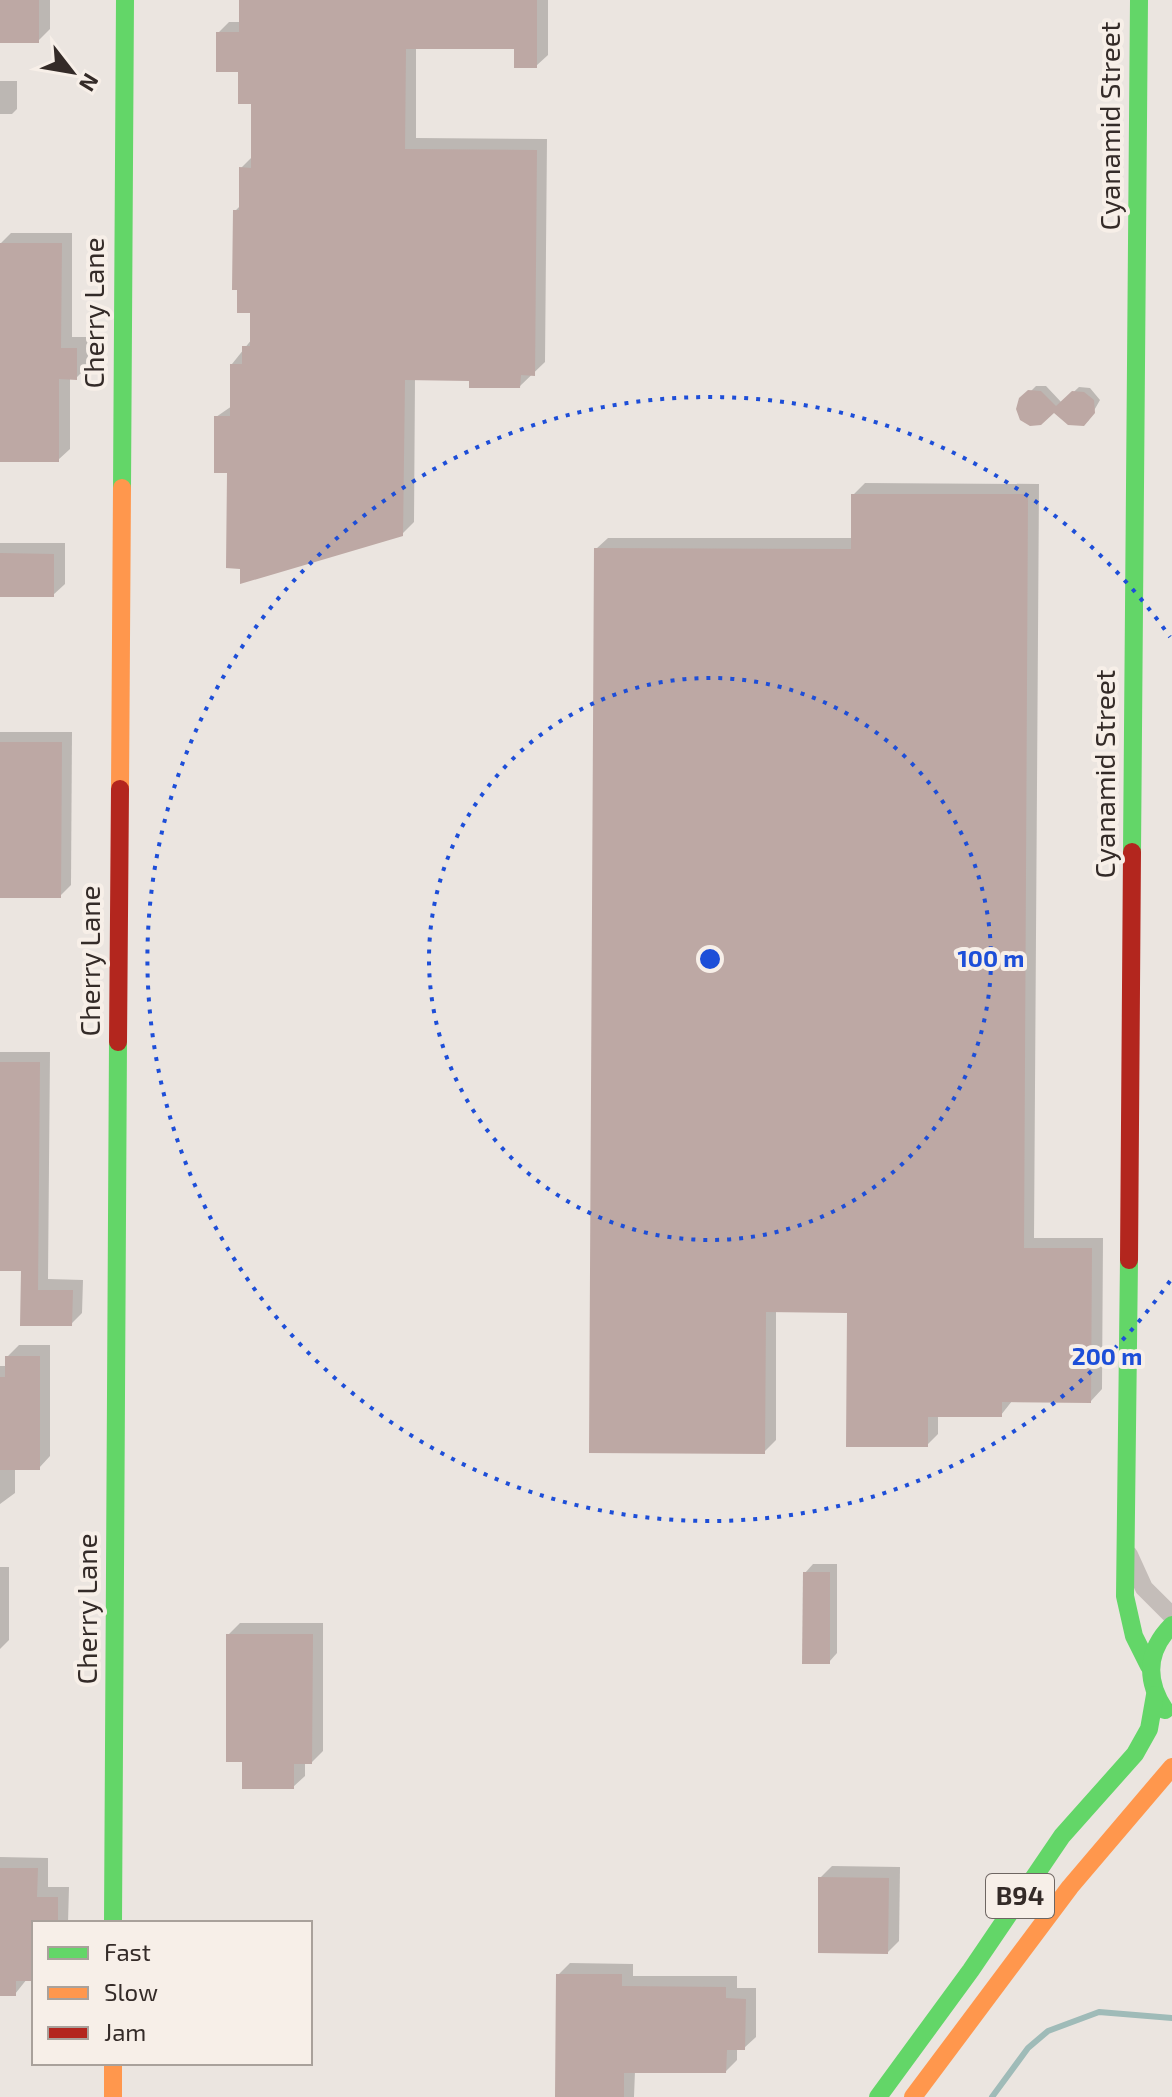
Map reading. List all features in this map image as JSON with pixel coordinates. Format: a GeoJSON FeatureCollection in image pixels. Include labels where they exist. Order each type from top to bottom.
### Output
{"type":"FeatureCollection","features":[{"type":"Feature","properties":{"kind":"street","name":"Cherry Lane"},"geometry":{"type":"LineString","coordinates":[[113,1921],[125,0]]}},
{"type":"Feature","properties":{"kind":"street","name":"Cyanamid Street"},"geometry":{"type":"LineString","coordinates":[[1139,0],[1127,1549],[1123,1593],[1133,1639],[1149,1666]]}},
{"type":"Feature","properties":{"kind":"street","name":"Cyanamid Street"},"geometry":{"type":"LineString","coordinates":[[1127,1549],[1140,1581],[1172,1616]]}},
{"type":"Feature","properties":{"kind":"street"},"geometry":{"type":"LineString","coordinates":[[1149,1666],[1153,1648],[1172,1625]]}},
{"type":"Feature","properties":{"kind":"street","name":"B94"},"geometry":{"type":"LineString","coordinates":[[878,2097],[971,1970],[1062,1836],[1135,1754],[1149,1729],[1155,1695],[1149,1666]]}},
{"type":"Feature","properties":{"kind":"street"},"geometry":{"type":"LineString","coordinates":[[1155,1695],[1172,1715]]}},
{"type":"Feature","properties":{"kind":"street","name":"B94"},"geometry":{"type":"LineString","coordinates":[[913,2097],[1014,1959],[1143,1798],[1172,1767]]}},
{"type":"Feature","properties":{"kind":"street"},"geometry":{"type":"LineString","coordinates":[[113,2065],[113,2097]]}},
{"type":"Feature","properties":{"kind":"building"},"geometry":{"type":"Polygon","coordinates":[[[0,0],[39,0],[39,43],[0,43],[0,0]]]}},
{"type":"Feature","properties":{"kind":"building"},"geometry":{"type":"Polygon","coordinates":[[[239,0],[537,0],[537,68],[514,68],[514,49],[406,49],[405,149],[537,150],[535,376],[521,375],[520,388],[469,388],[469,381],[405,380],[403,536],[240,584],[240,569],[226,568],[227,473],[214,473],[214,416],[230,416],[230,364],[242,364],[242,346],[250,346],[250,313],[237,313],[237,290],[232,290],[233,210],[239,210],[239,167],[251,168],[251,104],[238,104],[238,72],[216,72],[216,32],[239,32],[239,0]]]}},
{"type":"Feature","properties":{"kind":"building"},"geometry":{"type":"Polygon","coordinates":[[[0,243],[62,243],[61,348],[77,348],[77,380],[59,379],[59,462],[0,462],[0,243]]]}},
{"type":"Feature","properties":{"kind":"building"},"geometry":{"type":"Polygon","coordinates":[[[1028,390],[1041,391],[1056,406],[1072,391],[1084,392],[1094,400],[1095,413],[1084,426],[1068,425],[1054,413],[1041,425],[1030,426],[1020,420],[1016,409],[1019,398],[1028,390]]]}},
{"type":"Feature","properties":{"kind":"building"},"geometry":{"type":"Polygon","coordinates":[[[851,494],[1028,494],[1024,1248],[1092,1248],[1091,1403],[1002,1402],[1002,1417],[928,1417],[928,1447],[846,1447],[847,1313],[766,1312],[765,1454],[589,1453],[594,548],[851,549],[851,494]]]}},
{"type":"Feature","properties":{"kind":"building"},"geometry":{"type":"Polygon","coordinates":[[[0,553],[54,554],[54,597],[0,597],[0,553]]]}},
{"type":"Feature","properties":{"kind":"building"},"geometry":{"type":"Polygon","coordinates":[[[0,742],[62,742],[61,898],[0,898],[0,742]]]}},
{"type":"Feature","properties":{"kind":"building"},"geometry":{"type":"Polygon","coordinates":[[[0,1062],[40,1062],[38,1290],[73,1290],[72,1326],[20,1326],[21,1271],[0,1271],[0,1062]]]}},
{"type":"Feature","properties":{"kind":"building"},"geometry":{"type":"Polygon","coordinates":[[[5,1356],[40,1356],[40,1470],[0,1470],[0,1377],[5,1377],[5,1356]]]}},
{"type":"Feature","properties":{"kind":"building"},"geometry":{"type":"Polygon","coordinates":[[[803,1572],[830,1572],[830,1664],[802,1664],[803,1572]]]}},
{"type":"Feature","properties":{"kind":"building"},"geometry":{"type":"Polygon","coordinates":[[[226,1634],[313,1634],[312,1764],[294,1764],[294,1789],[242,1789],[242,1762],[226,1762],[226,1634]]]}},
{"type":"Feature","properties":{"kind":"building"},"geometry":{"type":"Polygon","coordinates":[[[0,1868],[38,1868],[37,1897],[58,1897],[58,1921],[32,1921],[32,1981],[16,1981],[16,1996],[0,1996],[0,1868]]]}},
{"type":"Feature","properties":{"kind":"building"},"geometry":{"type":"Polygon","coordinates":[[[818,1877],[889,1878],[888,1954],[818,1953],[818,1877]]]}},
{"type":"Feature","properties":{"kind":"building"},"geometry":{"type":"Polygon","coordinates":[[[556,1974],[622,1974],[622,1986],[726,1987],[726,1998],[746,1999],[745,2050],[727,2050],[726,2073],[624,2073],[624,2097],[555,2097],[556,1974]]]}},
{"type":"Feature","properties":{"kind":"waterway"},"geometry":{"type":"LineString","coordinates":[[992,2097],[1028,2048],[1048,2031],[1099,2012],[1172,2018]]}},
{"type":"Feature","properties":{"kind":"traffic: fast"},"geometry":{"type":"LineString","coordinates":[[122,488],[125,0]]}},
{"type":"Feature","properties":{"kind":"traffic: fast"},"geometry":{"type":"LineString","coordinates":[[1132,852],[1139,0]]}},
{"type":"Feature","properties":{"kind":"traffic: fast"},"geometry":{"type":"LineString","coordinates":[[113,1921],[118,1042]]}},
{"type":"Feature","properties":{"kind":"traffic: fast"},"geometry":{"type":"LineString","coordinates":[[1129,1260],[1125,1596],[1134,1636],[1149,1666]]}},
{"type":"Feature","properties":{"kind":"traffic: fast"},"geometry":{"type":"LineString","coordinates":[[1165,1710],[1154,1688],[1151,1666],[1157,1645],[1172,1625]]}},
{"type":"Feature","properties":{"kind":"traffic: fast"},"geometry":{"type":"LineString","coordinates":[[878,2097],[971,1970],[1062,1836],[1135,1754],[1149,1729],[1155,1695]]}},
{"type":"Feature","properties":{"kind":"traffic: slow"},"geometry":{"type":"LineString","coordinates":[[120,789],[122,488]]}},
{"type":"Feature","properties":{"kind":"traffic: slow"},"geometry":{"type":"LineString","coordinates":[[913,2097],[1070,1887],[1172,1767]]}},
{"type":"Feature","properties":{"kind":"traffic: slow"},"geometry":{"type":"LineString","coordinates":[[113,2065],[113,2097]]}},
{"type":"Feature","properties":{"kind":"traffic: jam"},"geometry":{"type":"LineString","coordinates":[[118,1042],[120,789]]}},
{"type":"Feature","properties":{"kind":"traffic: jam"},"geometry":{"type":"LineString","coordinates":[[1129,1260],[1132,852]]}}]}
